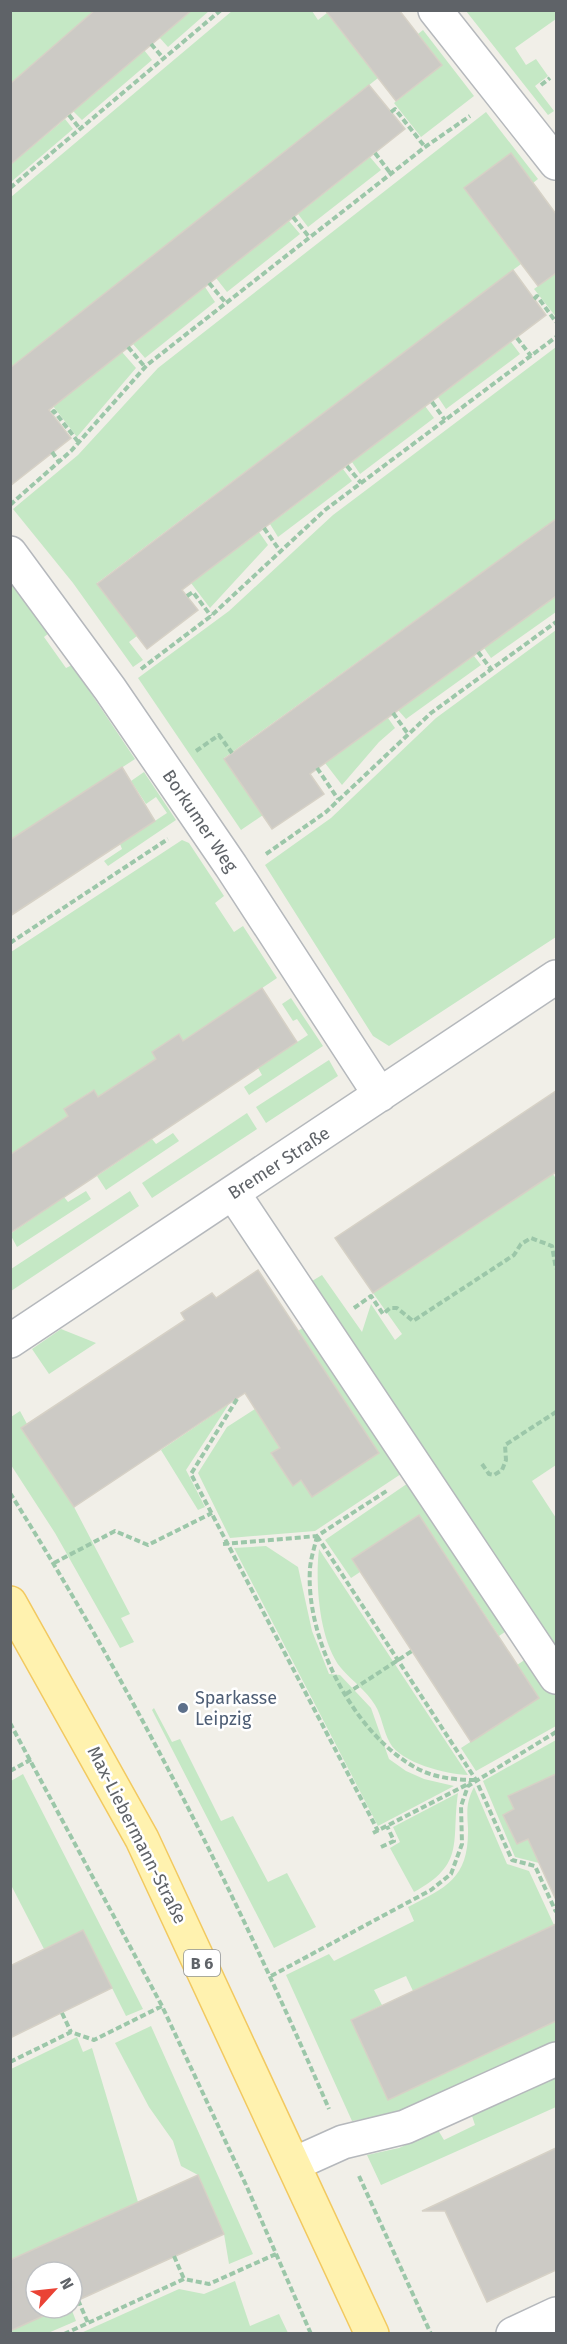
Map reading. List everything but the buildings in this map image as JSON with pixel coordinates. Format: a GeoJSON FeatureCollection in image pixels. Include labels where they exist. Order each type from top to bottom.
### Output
{"type":"FeatureCollection","features":[{"type":"Feature","properties":{"kind":"main road","name":"Max-Liebermann-Straße"},"geometry":{"type":"LineString","coordinates":[[10,1603],[142,1839],[372,2334]]}},
{"type":"Feature","properties":{"kind":"street"},"geometry":{"type":"LineString","coordinates":[[435,10],[556,163]]}},
{"type":"Feature","properties":{"kind":"street","name":"Borkumer Weg"},"geometry":{"type":"LineString","coordinates":[[10,553],[110,689],[231,866],[380,1095]]}},
{"type":"Feature","properties":{"kind":"street","name":"Bremer Straße"},"geometry":{"type":"LineString","coordinates":[[10,1341],[553,983]]}},
{"type":"Feature","properties":{"kind":"street"},"geometry":{"type":"LineString","coordinates":[[234,1193],[556,1677]]}},
{"type":"Feature","properties":{"kind":"street"},"geometry":{"type":"LineString","coordinates":[[294,2164],[343,2142],[405,2127],[556,2059]]}},
{"type":"Feature","properties":{"kind":"street"},"geometry":{"type":"LineString","coordinates":[[513,2334],[556,2314]]}},
{"type":"Feature","properties":{"kind":"path"},"geometry":{"type":"LineString","coordinates":[[10,188],[221,10]]}},
{"type":"Feature","properties":{"kind":"path"},"geometry":{"type":"LineString","coordinates":[[151,44],[164,59]]}},
{"type":"Feature","properties":{"kind":"path"},"geometry":{"type":"LineString","coordinates":[[545,83],[550,78]]}},
{"type":"Feature","properties":{"kind":"path"},"geometry":{"type":"LineString","coordinates":[[391,112],[395,109],[425,147]]}},
{"type":"Feature","properties":{"kind":"path"},"geometry":{"type":"LineString","coordinates":[[10,505],[79,443],[145,367],[425,147],[477,111]]}},
{"type":"Feature","properties":{"kind":"path"},"geometry":{"type":"LineString","coordinates":[[69,115],[81,129]]}},
{"type":"Feature","properties":{"kind":"path"},"geometry":{"type":"LineString","coordinates":[[375,153],[391,174]]}},
{"type":"Feature","properties":{"kind":"path"},"geometry":{"type":"LineString","coordinates":[[293,217],[310,238]]}},
{"type":"Feature","properties":{"kind":"path"},"geometry":{"type":"LineString","coordinates":[[209,284],[226,303]]}},
{"type":"Feature","properties":{"kind":"path"},"geometry":{"type":"LineString","coordinates":[[534,299],[537,297],[556,322]]}},
{"type":"Feature","properties":{"kind":"path"},"geometry":{"type":"LineString","coordinates":[[110,689],[211,616],[325,510],[556,337]]}},
{"type":"Feature","properties":{"kind":"path"},"geometry":{"type":"LineString","coordinates":[[517,338],[531,356]]}},
{"type":"Feature","properties":{"kind":"path"},"geometry":{"type":"LineString","coordinates":[[128,347],[145,367]]}},
{"type":"Feature","properties":{"kind":"path"},"geometry":{"type":"LineString","coordinates":[[432,402],[445,420]]}},
{"type":"Feature","properties":{"kind":"path"},"geometry":{"type":"LineString","coordinates":[[52,413],[54,411],[79,443]]}},
{"type":"Feature","properties":{"kind":"path"},"geometry":{"type":"LineString","coordinates":[[52,452],[60,462]]}},
{"type":"Feature","properties":{"kind":"path"},"geometry":{"type":"LineString","coordinates":[[347,466],[361,483]]}},
{"type":"Feature","properties":{"kind":"path"},"geometry":{"type":"LineString","coordinates":[[264,528],[280,551]]}},
{"type":"Feature","properties":{"kind":"path"},"geometry":{"type":"LineString","coordinates":[[187,596],[193,592],[211,616]]}},
{"type":"Feature","properties":{"kind":"path"},"geometry":{"type":"LineString","coordinates":[[265,855],[338,799],[431,713],[556,622]]}},
{"type":"Feature","properties":{"kind":"path"},"geometry":{"type":"LineString","coordinates":[[478,652],[491,669]]}},
{"type":"Feature","properties":{"kind":"path"},"geometry":{"type":"LineString","coordinates":[[393,713],[408,734]]}},
{"type":"Feature","properties":{"kind":"path"},"geometry":{"type":"LineString","coordinates":[[194,753],[219,735],[232,753]]}},
{"type":"Feature","properties":{"kind":"path"},"geometry":{"type":"LineString","coordinates":[[317,768],[338,799]]}},
{"type":"Feature","properties":{"kind":"path"},"geometry":{"type":"LineString","coordinates":[[10,943],[175,834]]}},
{"type":"Feature","properties":{"kind":"path"},"geometry":{"type":"LineString","coordinates":[[374,1299],[383,1314],[390,1308],[397,1308],[413,1320],[514,1255],[521,1244],[531,1238],[552,1246],[556,1269]]}},
{"type":"Feature","properties":{"kind":"path"},"geometry":{"type":"LineString","coordinates":[[237,1399],[191,1474],[212,1513],[225,1544],[376,1832],[476,1780],[556,1732]]}},
{"type":"Feature","properties":{"kind":"path"},"geometry":{"type":"LineString","coordinates":[[482,1464],[489,1474],[494,1475],[502,1470],[506,1460],[505,1445],[556,1412]]}},
{"type":"Feature","properties":{"kind":"path"},"geometry":{"type":"LineString","coordinates":[[225,1544],[317,1536],[418,1469]]}},
{"type":"Feature","properties":{"kind":"path"},"geometry":{"type":"LineString","coordinates":[[10,1493],[54,1563],[139,1710],[221,1870],[272,1976],[343,2142],[431,2334]]}},
{"type":"Feature","properties":{"kind":"path"},"geometry":{"type":"LineString","coordinates":[[54,1563],[115,1531],[148,1545],[212,1513]]}},
{"type":"Feature","properties":{"kind":"path"},"geometry":{"type":"LineString","coordinates":[[317,1536],[476,1780],[512,1860],[535,1866],[556,1912]]}},
{"type":"Feature","properties":{"kind":"path"},"geometry":{"type":"LineString","coordinates":[[317,1536],[310,1567],[312,1604],[323,1648],[346,1694],[364,1723],[389,1750],[418,1769],[439,1777],[476,1780]]}},
{"type":"Feature","properties":{"kind":"path"},"geometry":{"type":"LineString","coordinates":[[346,1694],[412,1651]]}},
{"type":"Feature","properties":{"kind":"path"},"geometry":{"type":"LineString","coordinates":[[10,1724],[32,1759],[162,2006],[276,2254],[310,2334]]}},
{"type":"Feature","properties":{"kind":"path"},"geometry":{"type":"LineString","coordinates":[[10,1771],[32,1759]]}},
{"type":"Feature","properties":{"kind":"path"},"geometry":{"type":"LineString","coordinates":[[272,1976],[431,1890],[452,1874],[462,1844],[461,1806],[468,1786],[476,1780]]}},
{"type":"Feature","properties":{"kind":"path"},"geometry":{"type":"LineString","coordinates":[[381,1847],[394,1841],[387,1826]]}},
{"type":"Feature","properties":{"kind":"path"},"geometry":{"type":"LineString","coordinates":[[10,2062],[71,2032],[94,2040],[162,2006]]}},
{"type":"Feature","properties":{"kind":"path"},"geometry":{"type":"LineString","coordinates":[[62,2013],[71,2032]]}},
{"type":"Feature","properties":{"kind":"path"},"geometry":{"type":"LineString","coordinates":[[64,2334],[184,2279],[209,2284],[276,2254]]}},
{"type":"Feature","properties":{"kind":"path"},"geometry":{"type":"LineString","coordinates":[[174,2256],[184,2279]]}},
{"type":"Feature","properties":{"kind":"path"},"geometry":{"type":"LineString","coordinates":[[84,2314],[88,2323]]}},
{"type":"Feature","properties":{"kind":"green space"},"geometry":{"type":"Polygon","coordinates":[[[11,11],[95,11],[11,84],[11,11]]]}},
{"type":"Feature","properties":{"kind":"green space"},"geometry":{"type":"Polygon","coordinates":[[[190,11],[209,11],[168,47],[159,37],[190,11]]]}},
{"type":"Feature","properties":{"kind":"green space"},"geometry":{"type":"Polygon","coordinates":[[[232,11],[312,11],[318,20],[327,13],[378,78],[11,368],[11,197],[232,11]]]}},
{"type":"Feature","properties":{"kind":"green space"},"geometry":{"type":"Polygon","coordinates":[[[466,11],[556,11],[556,19],[515,48],[526,65],[536,59],[548,76],[535,86],[554,111],[548,115],[466,11]]]}},
{"type":"Feature","properties":{"kind":"green space"},"geometry":{"type":"Polygon","coordinates":[[[423,30],[474,96],[421,137],[394,103],[442,65],[418,34],[423,30]]]}},
{"type":"Feature","properties":{"kind":"green space"},"geometry":{"type":"Polygon","coordinates":[[[144,50],[152,60],[82,120],[73,111],[144,50]]]}},
{"type":"Feature","properties":{"kind":"green space"},"geometry":{"type":"Polygon","coordinates":[[[486,112],[538,179],[533,183],[464,188],[521,264],[97,583],[137,636],[129,642],[143,660],[133,667],[73,583],[13,509],[78,455],[158,368],[486,112]]]}},
{"type":"Feature","properties":{"kind":"green space"},"geometry":{"type":"Polygon","coordinates":[[[65,119],[73,129],[11,182],[10,165],[65,119]]]}},
{"type":"Feature","properties":{"kind":"green space"},"geometry":{"type":"Polygon","coordinates":[[[370,157],[381,170],[308,227],[298,214],[370,157]]]}},
{"type":"Feature","properties":{"kind":"green space"},"geometry":{"type":"Polygon","coordinates":[[[289,221],[300,234],[227,292],[216,278],[289,221]]]}},
{"type":"Feature","properties":{"kind":"green space"},"geometry":{"type":"Polygon","coordinates":[[[556,273],[556,317],[534,289],[556,273]]]}},
{"type":"Feature","properties":{"kind":"green space"},"geometry":{"type":"Polygon","coordinates":[[[205,287],[215,302],[145,358],[133,344],[205,287]]]}},
{"type":"Feature","properties":{"kind":"green space"},"geometry":{"type":"Polygon","coordinates":[[[511,342],[520,354],[446,409],[438,397],[511,342]]]}},
{"type":"Feature","properties":{"kind":"green space"},"geometry":{"type":"Polygon","coordinates":[[[556,347],[556,519],[224,758],[263,815],[241,830],[138,678],[229,611],[333,515],[556,347]]]}},
{"type":"Feature","properties":{"kind":"green space"},"geometry":{"type":"Polygon","coordinates":[[[122,352],[136,368],[77,437],[53,406],[122,352]]]}},
{"type":"Feature","properties":{"kind":"green space"},"geometry":{"type":"Polygon","coordinates":[[[425,406],[434,418],[360,474],[352,462],[425,406]]]}},
{"type":"Feature","properties":{"kind":"green space"},"geometry":{"type":"Polygon","coordinates":[[[343,469],[352,481],[278,537],[270,524],[343,469]]]}},
{"type":"Feature","properties":{"kind":"green space"},"geometry":{"type":"Polygon","coordinates":[[[259,532],[268,545],[210,608],[191,583],[259,532]]]}},
{"type":"Feature","properties":{"kind":"green space"},"geometry":{"type":"Polygon","coordinates":[[[10,582],[49,633],[44,637],[66,668],[72,665],[135,759],[11,840],[10,582]]]}},
{"type":"Feature","properties":{"kind":"green space"},"geometry":{"type":"Polygon","coordinates":[[[556,596],[556,612],[491,658],[484,648],[556,596]]]}},
{"type":"Feature","properties":{"kind":"green space"},"geometry":{"type":"Polygon","coordinates":[[[556,630],[556,937],[389,1046],[373,1036],[265,865],[331,818],[436,718],[556,630]]]}},
{"type":"Feature","properties":{"kind":"green space"},"geometry":{"type":"Polygon","coordinates":[[[474,656],[481,665],[406,719],[398,710],[474,656]]]}},
{"type":"Feature","properties":{"kind":"green space"},"geometry":{"type":"Polygon","coordinates":[[[388,718],[395,728],[379,742],[342,785],[325,763],[388,718]]]}},
{"type":"Feature","properties":{"kind":"green space"},"geometry":{"type":"Polygon","coordinates":[[[144,772],[176,820],[108,866],[104,861],[122,849],[120,844],[167,813],[156,797],[146,804],[131,781],[144,772]]]}},
{"type":"Feature","properties":{"kind":"green space"},"geometry":{"type":"Polygon","coordinates":[[[182,840],[189,843],[224,896],[215,903],[234,932],[243,926],[277,978],[183,1041],[179,1035],[152,1052],[156,1059],[98,1097],[93,1090],[64,1109],[68,1116],[11,1155],[11,952],[182,840]]]}},
{"type":"Feature","properties":{"kind":"green space"},"geometry":{"type":"Polygon","coordinates":[[[291,998],[323,1046],[249,1095],[244,1087],[262,1075],[258,1068],[308,1035],[297,1019],[293,1021],[282,1004],[291,998]]]}},
{"type":"Feature","properties":{"kind":"green space"},"geometry":{"type":"Polygon","coordinates":[[[329,1060],[338,1076],[266,1123],[256,1107],[329,1060]]]}},
{"type":"Feature","properties":{"kind":"green space"},"geometry":{"type":"Polygon","coordinates":[[[247,1113],[257,1129],[152,1198],[142,1183],[247,1113]]]}},
{"type":"Feature","properties":{"kind":"green space"},"geometry":{"type":"Polygon","coordinates":[[[173,1133],[179,1141],[106,1190],[97,1176],[152,1139],[156,1144],[173,1133]]]}},
{"type":"Feature","properties":{"kind":"green space"},"geometry":{"type":"Polygon","coordinates":[[[553,1174],[556,1179],[556,1465],[532,1481],[556,1518],[556,1657],[285,1241],[312,1281],[322,1275],[362,1332],[371,1304],[395,1340],[402,1334],[373,1293],[553,1174]]]}},
{"type":"Feature","properties":{"kind":"green space"},"geometry":{"type":"Polygon","coordinates":[[[86,1191],[91,1199],[17,1247],[10,1234],[64,1197],[68,1202],[86,1191]]]}},
{"type":"Feature","properties":{"kind":"green space"},"geometry":{"type":"Polygon","coordinates":[[[130,1191],[139,1206],[11,1291],[11,1269],[130,1191]]]}},
{"type":"Feature","properties":{"kind":"green space"},"geometry":{"type":"Polygon","coordinates":[[[310,1323],[407,1470],[315,1531],[230,1538],[198,1473],[227,1427],[255,1409],[280,1448],[271,1454],[293,1485],[301,1480],[312,1496],[379,1453],[298,1331],[310,1323]]]}},
{"type":"Feature","properties":{"kind":"green space"},"geometry":{"type":"Polygon","coordinates":[[[61,1329],[96,1343],[49,1374],[32,1349],[61,1329]]]}},
{"type":"Feature","properties":{"kind":"green space"},"geometry":{"type":"Polygon","coordinates":[[[229,1404],[186,1470],[205,1507],[198,1510],[161,1450],[229,1404]]]}},
{"type":"Feature","properties":{"kind":"green space"},"geometry":{"type":"Polygon","coordinates":[[[20,1411],[27,1424],[21,1428],[74,1507],[130,1614],[121,1618],[134,1642],[120,1648],[55,1533],[11,1465],[11,1417],[20,1411]]]}},
{"type":"Feature","properties":{"kind":"green space"},"geometry":{"type":"Polygon","coordinates":[[[414,1479],[512,1627],[499,1636],[419,1515],[352,1559],[360,1572],[351,1578],[325,1540],[414,1479]]]}},
{"type":"Feature","properties":{"kind":"green space"},"geometry":{"type":"Polygon","coordinates":[[[266,1546],[298,1567],[312,1631],[329,1674],[340,1675],[371,1708],[389,1759],[406,1771],[424,1779],[454,1786],[378,1826],[234,1548],[266,1546]]]}},
{"type":"Feature","properties":{"kind":"green space"},"geometry":{"type":"Polygon","coordinates":[[[319,1549],[468,1775],[437,1770],[414,1762],[390,1743],[375,1705],[341,1668],[328,1643],[318,1594],[319,1549]]]}},
{"type":"Feature","properties":{"kind":"green space"},"geometry":{"type":"Polygon","coordinates":[[[532,1655],[556,1692],[556,1726],[476,1771],[461,1748],[538,1698],[517,1665],[532,1655]]]}},
{"type":"Feature","properties":{"kind":"green space"},"geometry":{"type":"Polygon","coordinates":[[[154,1708],[172,1742],[180,1739],[221,1821],[233,1816],[268,1882],[287,1873],[316,1927],[274,1948],[152,1710],[154,1708]]]}},
{"type":"Feature","properties":{"kind":"green space"},"geometry":{"type":"Polygon","coordinates":[[[556,1740],[556,1774],[509,1796],[514,1809],[503,1815],[517,1844],[529,1839],[539,1863],[515,1857],[483,1781],[556,1740]]]}},
{"type":"Feature","properties":{"kind":"green space"},"geometry":{"type":"Polygon","coordinates":[[[23,1774],[143,2009],[126,2016],[83,1930],[44,1949],[11,1885],[11,1781],[23,1774]]]}},
{"type":"Feature","properties":{"kind":"green space"},"geometry":{"type":"Polygon","coordinates":[[[474,1787],[507,1864],[529,1871],[554,1925],[413,1991],[406,1976],[374,1990],[382,2005],[351,2020],[388,2100],[556,2021],[556,2050],[429,2108],[352,2121],[286,1975],[329,1954],[334,1961],[414,1921],[408,1907],[434,1893],[453,1879],[465,1859],[468,1807],[474,1787]]]}},
{"type":"Feature","properties":{"kind":"green space"},"geometry":{"type":"Polygon","coordinates":[[[458,1793],[455,1838],[449,1861],[442,1872],[431,1882],[414,1892],[390,1848],[400,1842],[393,1827],[458,1793]]]}},
{"type":"Feature","properties":{"kind":"green space"},"geometry":{"type":"Polygon","coordinates":[[[151,2026],[253,2254],[229,2264],[224,2234],[198,2175],[181,2166],[173,2141],[149,2107],[115,2043],[151,2026]]]}},
{"type":"Feature","properties":{"kind":"green space"},"geometry":{"type":"Polygon","coordinates":[[[77,2037],[83,2052],[92,2048],[138,2202],[11,2260],[11,2069],[77,2037]]]}},
{"type":"Feature","properties":{"kind":"green space"},"geometry":{"type":"Polygon","coordinates":[[[556,2073],[556,2107],[381,2185],[367,2155],[399,2148],[438,2130],[444,2140],[475,2125],[471,2113],[556,2073]]]}},
{"type":"Feature","properties":{"kind":"green space"},"geometry":{"type":"Polygon","coordinates":[[[235,2281],[250,2326],[279,2314],[288,2333],[81,2333],[179,2289],[204,2294],[235,2281]]]}},
{"type":"Feature","properties":{"kind":"green space"},"geometry":{"type":"Polygon","coordinates":[[[34,2320],[76,2321],[48,2333],[11,2333],[10,2331],[34,2320]]]}},
{"type":"Feature","properties":{"kind":"place","name":"Sparkasse Leipzig"},"geometry":{"type":"Point","coordinates":[183,1708]}}]}
